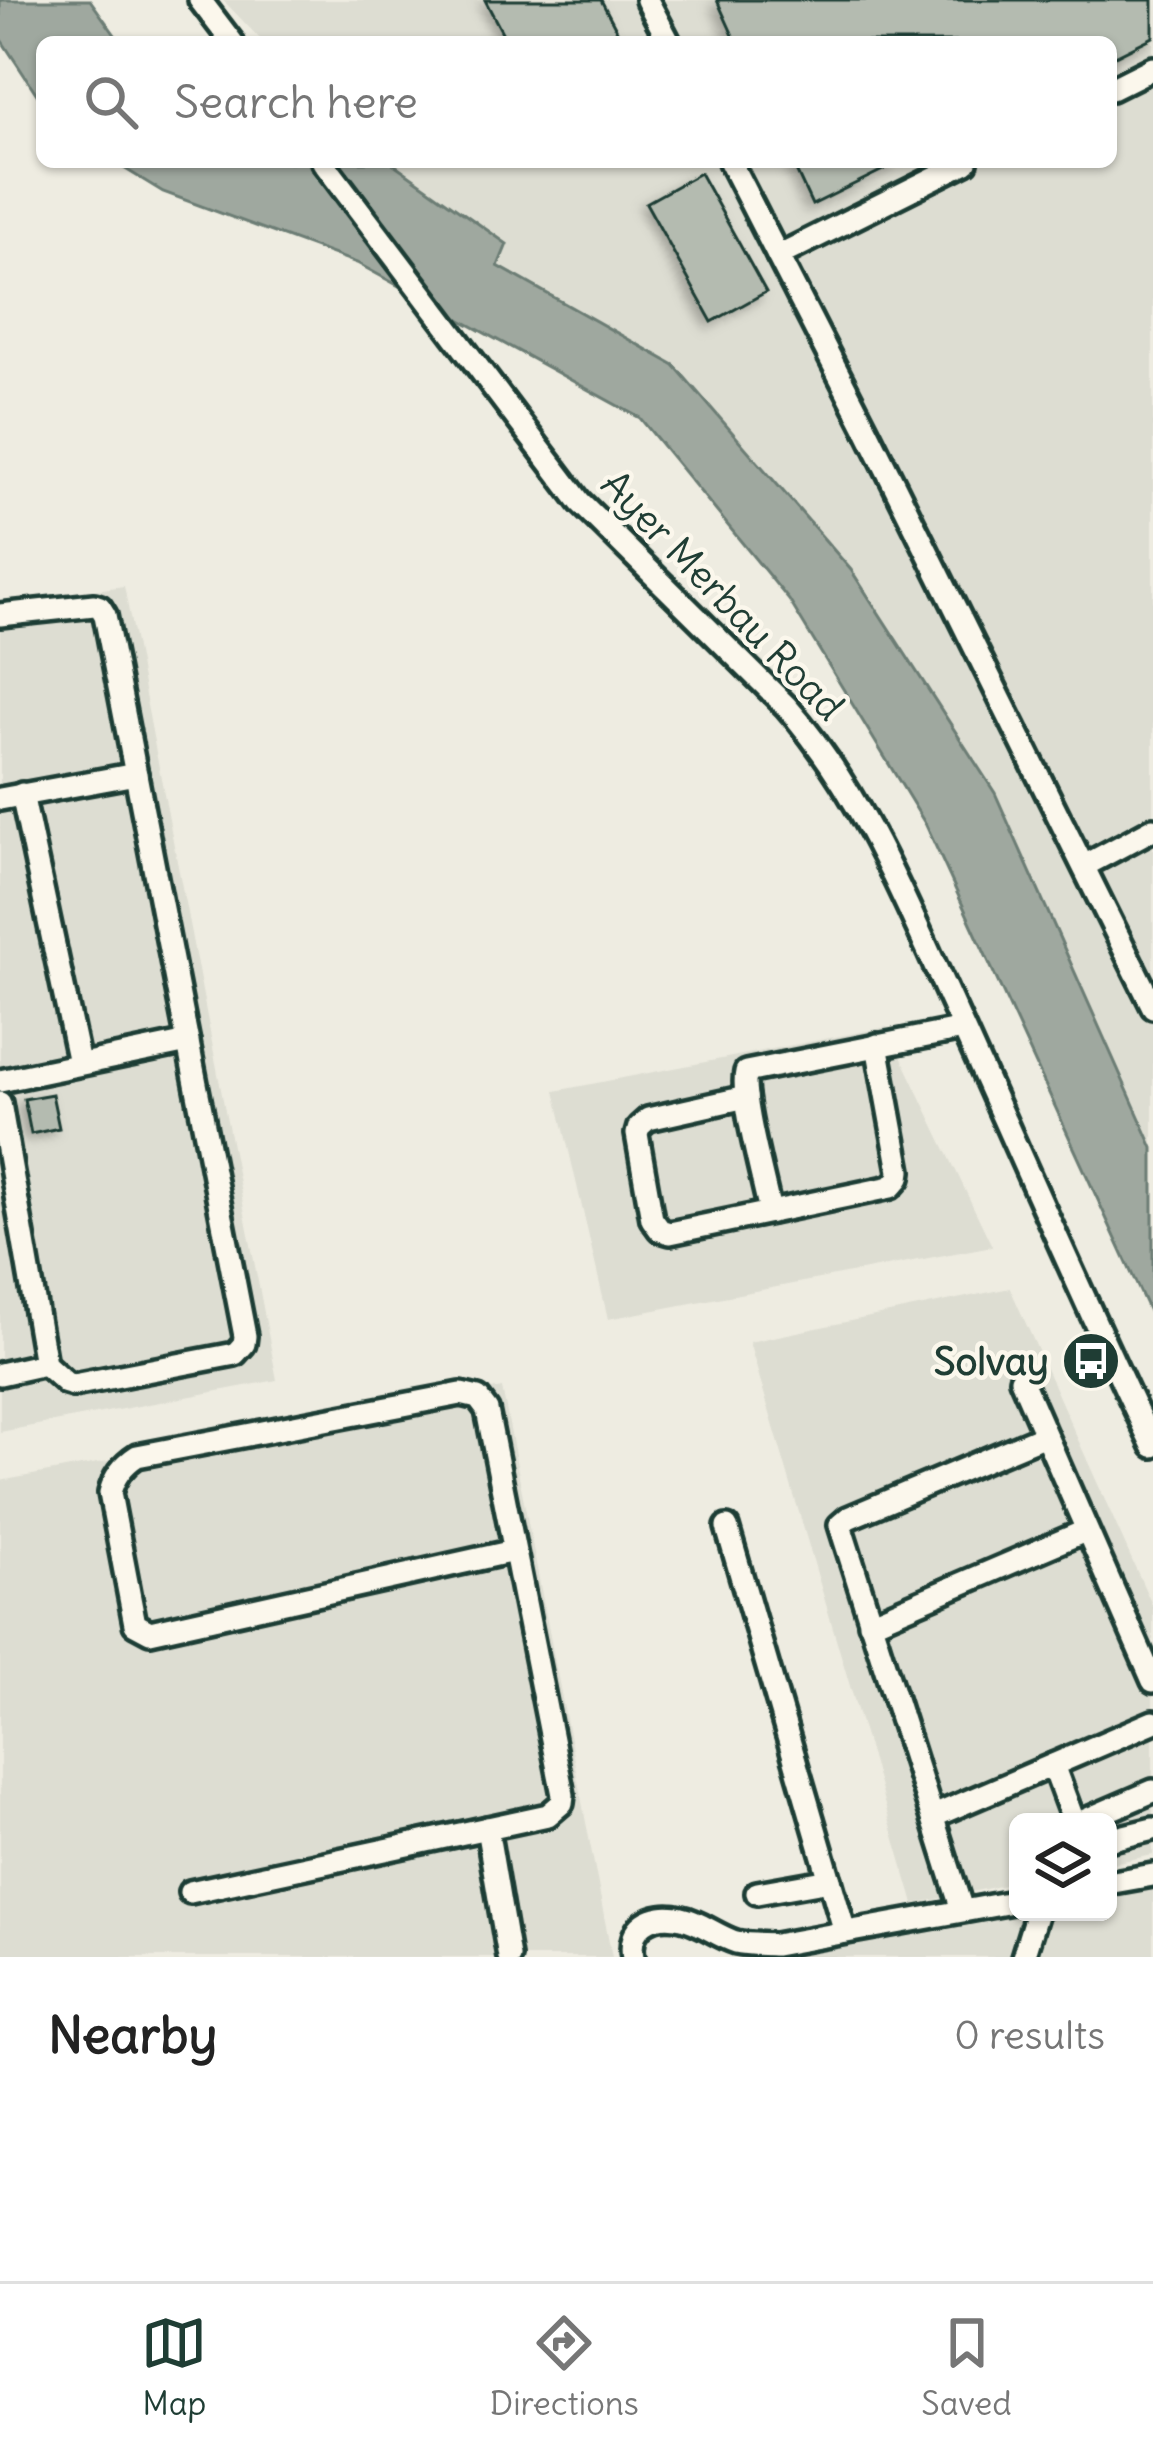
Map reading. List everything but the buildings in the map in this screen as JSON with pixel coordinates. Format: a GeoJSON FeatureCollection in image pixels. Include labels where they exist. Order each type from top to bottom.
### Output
{"type":"FeatureCollection","features":[{"type":"Feature","properties":{"kind":"street"},"geometry":{"type":"LineString","coordinates":[[200,0],[227,36]]}},
{"type":"Feature","properties":{"kind":"street"},"geometry":{"type":"LineString","coordinates":[[647,0],[666,36]]}},
{"type":"Feature","properties":{"kind":"street"},"geometry":{"type":"LineString","coordinates":[[1117,86],[1153,68]]}},
{"type":"Feature","properties":{"kind":"street","name":"Ayer Merbau Road"},"geometry":{"type":"LineString","coordinates":[[328,168],[594,516],[811,735],[890,867],[1153,1446]]}},
{"type":"Feature","properties":{"kind":"street"},"geometry":{"type":"LineString","coordinates":[[733,168],[1153,1006]]}},
{"type":"Feature","properties":{"kind":"street"},"geometry":{"type":"LineString","coordinates":[[778,256],[954,168]]}},
{"type":"Feature","properties":{"kind":"street"},"geometry":{"type":"LineString","coordinates":[[0,615],[100,607],[105,615],[245,1336],[235,1354],[73,1385],[44,1364],[0,1103]]}},
{"type":"Feature","properties":{"kind":"street"},"geometry":{"type":"LineString","coordinates":[[79,1063],[11,796],[136,774]]}},
{"type":"Feature","properties":{"kind":"street"},"geometry":{"type":"LineString","coordinates":[[1084,866],[1153,830]]}},
{"type":"Feature","properties":{"kind":"street"},"geometry":{"type":"LineString","coordinates":[[770,1211],[746,1097],[743,1075],[749,1069],[964,1029]]}},
{"type":"Feature","properties":{"kind":"street"},"geometry":{"type":"LineString","coordinates":[[0,1081],[188,1042]]}},
{"type":"Feature","properties":{"kind":"street"},"geometry":{"type":"LineString","coordinates":[[746,1097],[649,1119],[639,1126],[652,1219],[660,1230],[670,1233],[896,1183],[900,1171],[877,1045]]}},
{"type":"Feature","properties":{"kind":"street"},"geometry":{"type":"LineString","coordinates":[[0,1374],[44,1364]]}},
{"type":"Feature","properties":{"kind":"street"},"geometry":{"type":"LineString","coordinates":[[1021,1379],[1153,1681]]}},
{"type":"Feature","properties":{"kind":"street"},"geometry":{"type":"LineString","coordinates":[[190,1892],[548,1815],[562,1803],[563,1795],[488,1410],[478,1398],[470,1394],[137,1456],[122,1468],[110,1493],[135,1624],[150,1631],[514,1550]]}},
{"type":"Feature","properties":{"kind":"street"},"geometry":{"type":"LineString","coordinates":[[962,1910],[840,1532],[843,1521],[1045,1435]]}},
{"type":"Feature","properties":{"kind":"street"},"geometry":{"type":"LineString","coordinates":[[728,1527],[845,1932]]}},
{"type":"Feature","properties":{"kind":"street"},"geometry":{"type":"LineString","coordinates":[[870,1623],[1085,1531]]}},
{"type":"Feature","properties":{"kind":"street"},"geometry":{"type":"LineString","coordinates":[[934,1816],[1153,1722]]}},
{"type":"Feature","properties":{"kind":"street"},"geometry":{"type":"LineString","coordinates":[[1053,1765],[1070,1813]]}},
{"type":"Feature","properties":{"kind":"street"},"geometry":{"type":"LineString","coordinates":[[1101,1813],[1153,1791]]}},
{"type":"Feature","properties":{"kind":"street"},"geometry":{"type":"LineString","coordinates":[[488,1828],[509,1957]]}},
{"type":"Feature","properties":{"kind":"street"},"geometry":{"type":"LineString","coordinates":[[1117,1838],[1153,1829]]}},
{"type":"Feature","properties":{"kind":"street"},"geometry":{"type":"LineString","coordinates":[[1117,1881],[1153,1875]]}},
{"type":"Feature","properties":{"kind":"street"},"geometry":{"type":"LineString","coordinates":[[757,1893],[830,1880]]}},
{"type":"Feature","properties":{"kind":"street"},"geometry":{"type":"LineString","coordinates":[[633,1957],[638,1926],[648,1920],[686,1919],[740,1943],[775,1945],[1009,1902]]}},
{"type":"Feature","properties":{"kind":"street"},"geometry":{"type":"LineString","coordinates":[[1023,1957],[1034,1921]]}},
{"type":"Feature","properties":{"kind":"street"},"geometry":{"type":"LineString","coordinates":[[750,1957],[775,1945]]}},
{"type":"Feature","properties":{"kind":"shaded area"},"geometry":{"type":"Polygon","coordinates":[[[0,0],[90,0],[116,36],[36,36],[36,93],[0,38],[0,0]]]}},
{"type":"Feature","properties":{"kind":"shaded area"},"geometry":{"type":"Polygon","coordinates":[[[223,0],[1153,0],[1153,1148],[995,793],[851,570],[674,365],[497,265],[506,243],[400,168],[1117,168],[1117,36],[257,36],[223,0]]]}},
{"type":"Feature","properties":{"kind":"shaded area"},"geometry":{"type":"Polygon","coordinates":[[[124,168],[399,168],[507,244],[498,266],[674,365],[851,570],[995,793],[1153,1148],[1153,1320],[926,825],[789,600],[640,418],[357,263],[163,192],[124,168]]]}},
{"type":"Feature","properties":{"kind":"shaded area"},"geometry":{"type":"Polygon","coordinates":[[[124,586],[277,1380],[0,1432],[0,603],[124,586]]]}},
{"type":"Feature","properties":{"kind":"shaded area"},"geometry":{"type":"Polygon","coordinates":[[[887,1027],[992,1246],[608,1319],[555,1091],[887,1027]]]}},
{"type":"Feature","properties":{"kind":"shaded area"},"geometry":{"type":"Polygon","coordinates":[[[1010,1288],[1153,1607],[1153,1855],[1117,1862],[1117,1813],[1009,1813],[1009,1884],[914,1904],[749,1342],[1010,1288]]]}},
{"type":"Feature","properties":{"kind":"shaded area"},"geometry":{"type":"Polygon","coordinates":[[[502,1388],[612,1957],[0,1957],[0,1481],[502,1388]]]}},
{"type":"Feature","properties":{"kind":"shaded area"},"geometry":{"type":"Polygon","coordinates":[[[1153,1889],[1153,1957],[788,1957],[1009,1916],[1009,1921],[1117,1921],[1117,1895],[1153,1889]]]}},
{"type":"Feature","properties":{"kind":"place","name":"Solvay"},"geometry":{"type":"Point","coordinates":[1091,1361]}}]}
